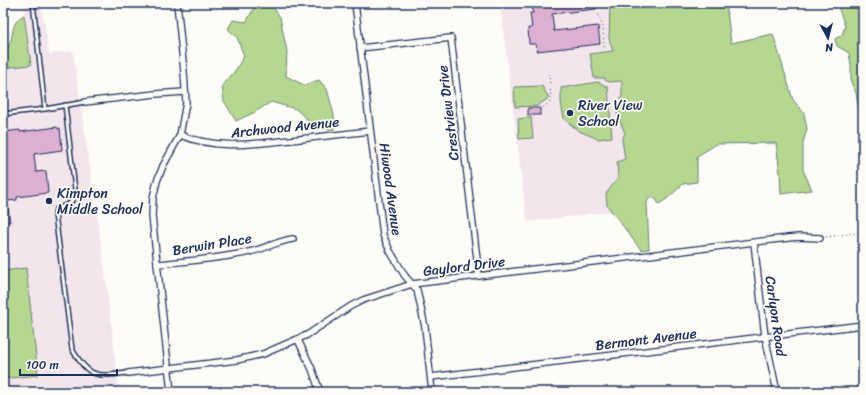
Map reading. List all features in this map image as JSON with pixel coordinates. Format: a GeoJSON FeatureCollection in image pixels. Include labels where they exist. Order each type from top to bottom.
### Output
{"type":"FeatureCollection","features":[{"type":"Feature","properties":{"kind":"street"},"geometry":{"type":"LineString","coordinates":[[171,392],[152,216],[153,198],[157,181],[163,166],[180,135],[186,103],[176,3]]}},
{"type":"Feature","properties":{"kind":"street","name":"Hiwood Avenue"},"geometry":{"type":"LineString","coordinates":[[354,3],[383,235],[390,251],[405,276],[417,290],[421,306],[432,392]]}},
{"type":"Feature","properties":{"kind":"street","name":"Crestview Drive"},"geometry":{"type":"LineString","coordinates":[[360,48],[451,38],[479,276]]}},
{"type":"Feature","properties":{"kind":"street"},"geometry":{"type":"LineString","coordinates":[[86,102],[185,92]]}},
{"type":"Feature","properties":{"kind":"street","name":"Archwood Avenue"},"geometry":{"type":"LineString","coordinates":[[180,135],[208,144],[249,145],[370,130]]}},
{"type":"Feature","properties":{"kind":"street","name":"Gaylord Drive"},"geometry":{"type":"LineString","coordinates":[[128,373],[237,360],[263,354],[298,340],[363,300],[412,284],[798,237],[820,238]]}},
{"type":"Feature","properties":{"kind":"street","name":"Berwin Place"},"geometry":{"type":"LineString","coordinates":[[157,264],[251,252],[293,239]]}},
{"type":"Feature","properties":{"kind":"street","name":"Carlyon Road"},"geometry":{"type":"LineString","coordinates":[[754,243],[765,336],[777,392]]}},
{"type":"Feature","properties":{"kind":"street","name":"Bermont Avenue"},"geometry":{"type":"LineString","coordinates":[[431,377],[863,325]]}},
{"type":"Feature","properties":{"kind":"street"},"geometry":{"type":"LineString","coordinates":[[298,340],[312,369],[320,392]]}},
{"type":"Feature","properties":{"kind":"lane"},"geometry":{"type":"LineString","coordinates":[[33,3],[45,109]]}},
{"type":"Feature","properties":{"kind":"lane"},"geometry":{"type":"LineString","coordinates":[[3,114],[86,102]]}},
{"type":"Feature","properties":{"kind":"lane"},"geometry":{"type":"LineString","coordinates":[[65,105],[75,190],[74,198],[71,203],[56,209],[55,214],[72,349],[88,371],[95,374],[108,375],[128,373]]}},
{"type":"Feature","properties":{"kind":"path"},"geometry":{"type":"LineString","coordinates":[[597,3],[598,13],[603,27],[604,48]]}},
{"type":"Feature","properties":{"kind":"path"},"geometry":{"type":"LineString","coordinates":[[540,110],[550,102],[551,99],[549,74]]}},
{"type":"Feature","properties":{"kind":"path"},"geometry":{"type":"LineString","coordinates":[[820,238],[863,232]]}},
{"type":"Feature","properties":{"kind":"shaded area","name":"Kimpton Middle School"},"geometry":{"type":"Polygon","coordinates":[[[23,3],[41,3],[49,54],[73,51],[105,271],[119,392],[3,392],[3,68],[30,65],[23,3]]]}},
{"type":"Feature","properties":{"kind":"shaded area","name":"River View School"},"geometry":{"type":"Polygon","coordinates":[[[500,3],[612,3],[638,208],[527,222],[500,3]]]}},
{"type":"Feature","properties":{"kind":"green space"},"geometry":{"type":"Polygon","coordinates":[[[261,3],[270,3],[280,17],[287,52],[286,76],[304,85],[319,80],[327,89],[334,115],[334,130],[315,127],[296,109],[271,102],[236,121],[224,101],[222,86],[235,71],[244,56],[237,37],[228,29],[233,20],[246,22],[256,5],[261,3]]]}},
{"type":"Feature","properties":{"kind":"green space"},"geometry":{"type":"Polygon","coordinates":[[[610,3],[726,3],[731,43],[773,34],[793,100],[804,113],[807,129],[803,143],[803,170],[812,190],[781,194],[776,143],[717,144],[697,156],[697,182],[683,184],[659,204],[655,198],[649,197],[647,203],[649,249],[641,250],[607,205],[606,194],[618,178],[617,162],[625,159],[622,140],[625,133],[617,114],[622,95],[622,81],[609,82],[605,80],[605,78],[594,78],[590,54],[613,51],[609,39],[610,3]]]}},
{"type":"Feature","properties":{"kind":"green space"},"geometry":{"type":"Polygon","coordinates":[[[839,3],[863,3],[863,172],[861,172],[861,121],[856,93],[851,82],[849,53],[837,46],[835,39],[842,35],[845,26],[839,10],[839,3]]]}},
{"type":"Feature","properties":{"kind":"green space"},"geometry":{"type":"Polygon","coordinates":[[[24,15],[31,65],[3,68],[3,56],[5,55],[11,40],[15,23],[24,15]]]}},
{"type":"Feature","properties":{"kind":"green space"},"geometry":{"type":"Polygon","coordinates":[[[598,82],[608,87],[612,137],[598,139],[579,131],[564,119],[561,103],[561,88],[598,82]]]}},
{"type":"Feature","properties":{"kind":"green space"},"geometry":{"type":"Polygon","coordinates":[[[542,86],[549,98],[537,106],[515,107],[514,87],[542,86]]]}},
{"type":"Feature","properties":{"kind":"green space"},"geometry":{"type":"Polygon","coordinates":[[[531,117],[533,138],[519,139],[518,119],[531,117]]]}},
{"type":"Feature","properties":{"kind":"green space"},"geometry":{"type":"Polygon","coordinates":[[[26,268],[38,375],[3,379],[3,271],[26,268]]]}},
{"type":"Feature","properties":{"kind":"building"},"geometry":{"type":"Polygon","coordinates":[[[534,3],[596,3],[596,9],[552,14],[554,31],[598,26],[600,44],[537,51],[536,44],[529,44],[528,28],[532,28],[530,13],[533,13],[532,7],[535,7],[534,3]]]}},
{"type":"Feature","properties":{"kind":"building"},"geometry":{"type":"Polygon","coordinates":[[[528,108],[540,108],[540,115],[528,115],[528,108]]]}},
{"type":"Feature","properties":{"kind":"building"},"geometry":{"type":"Polygon","coordinates":[[[57,127],[58,129],[60,128],[62,150],[34,154],[36,172],[46,171],[48,193],[17,197],[17,200],[7,201],[10,222],[3,222],[3,132],[20,130],[20,132],[57,127]]]}},
{"type":"Feature","properties":{"kind":"place","name":"River View School"},"geometry":{"type":"Point","coordinates":[570,113]}},
{"type":"Feature","properties":{"kind":"place","name":"Kimpton Middle School"},"geometry":{"type":"Point","coordinates":[49,201]}}]}
